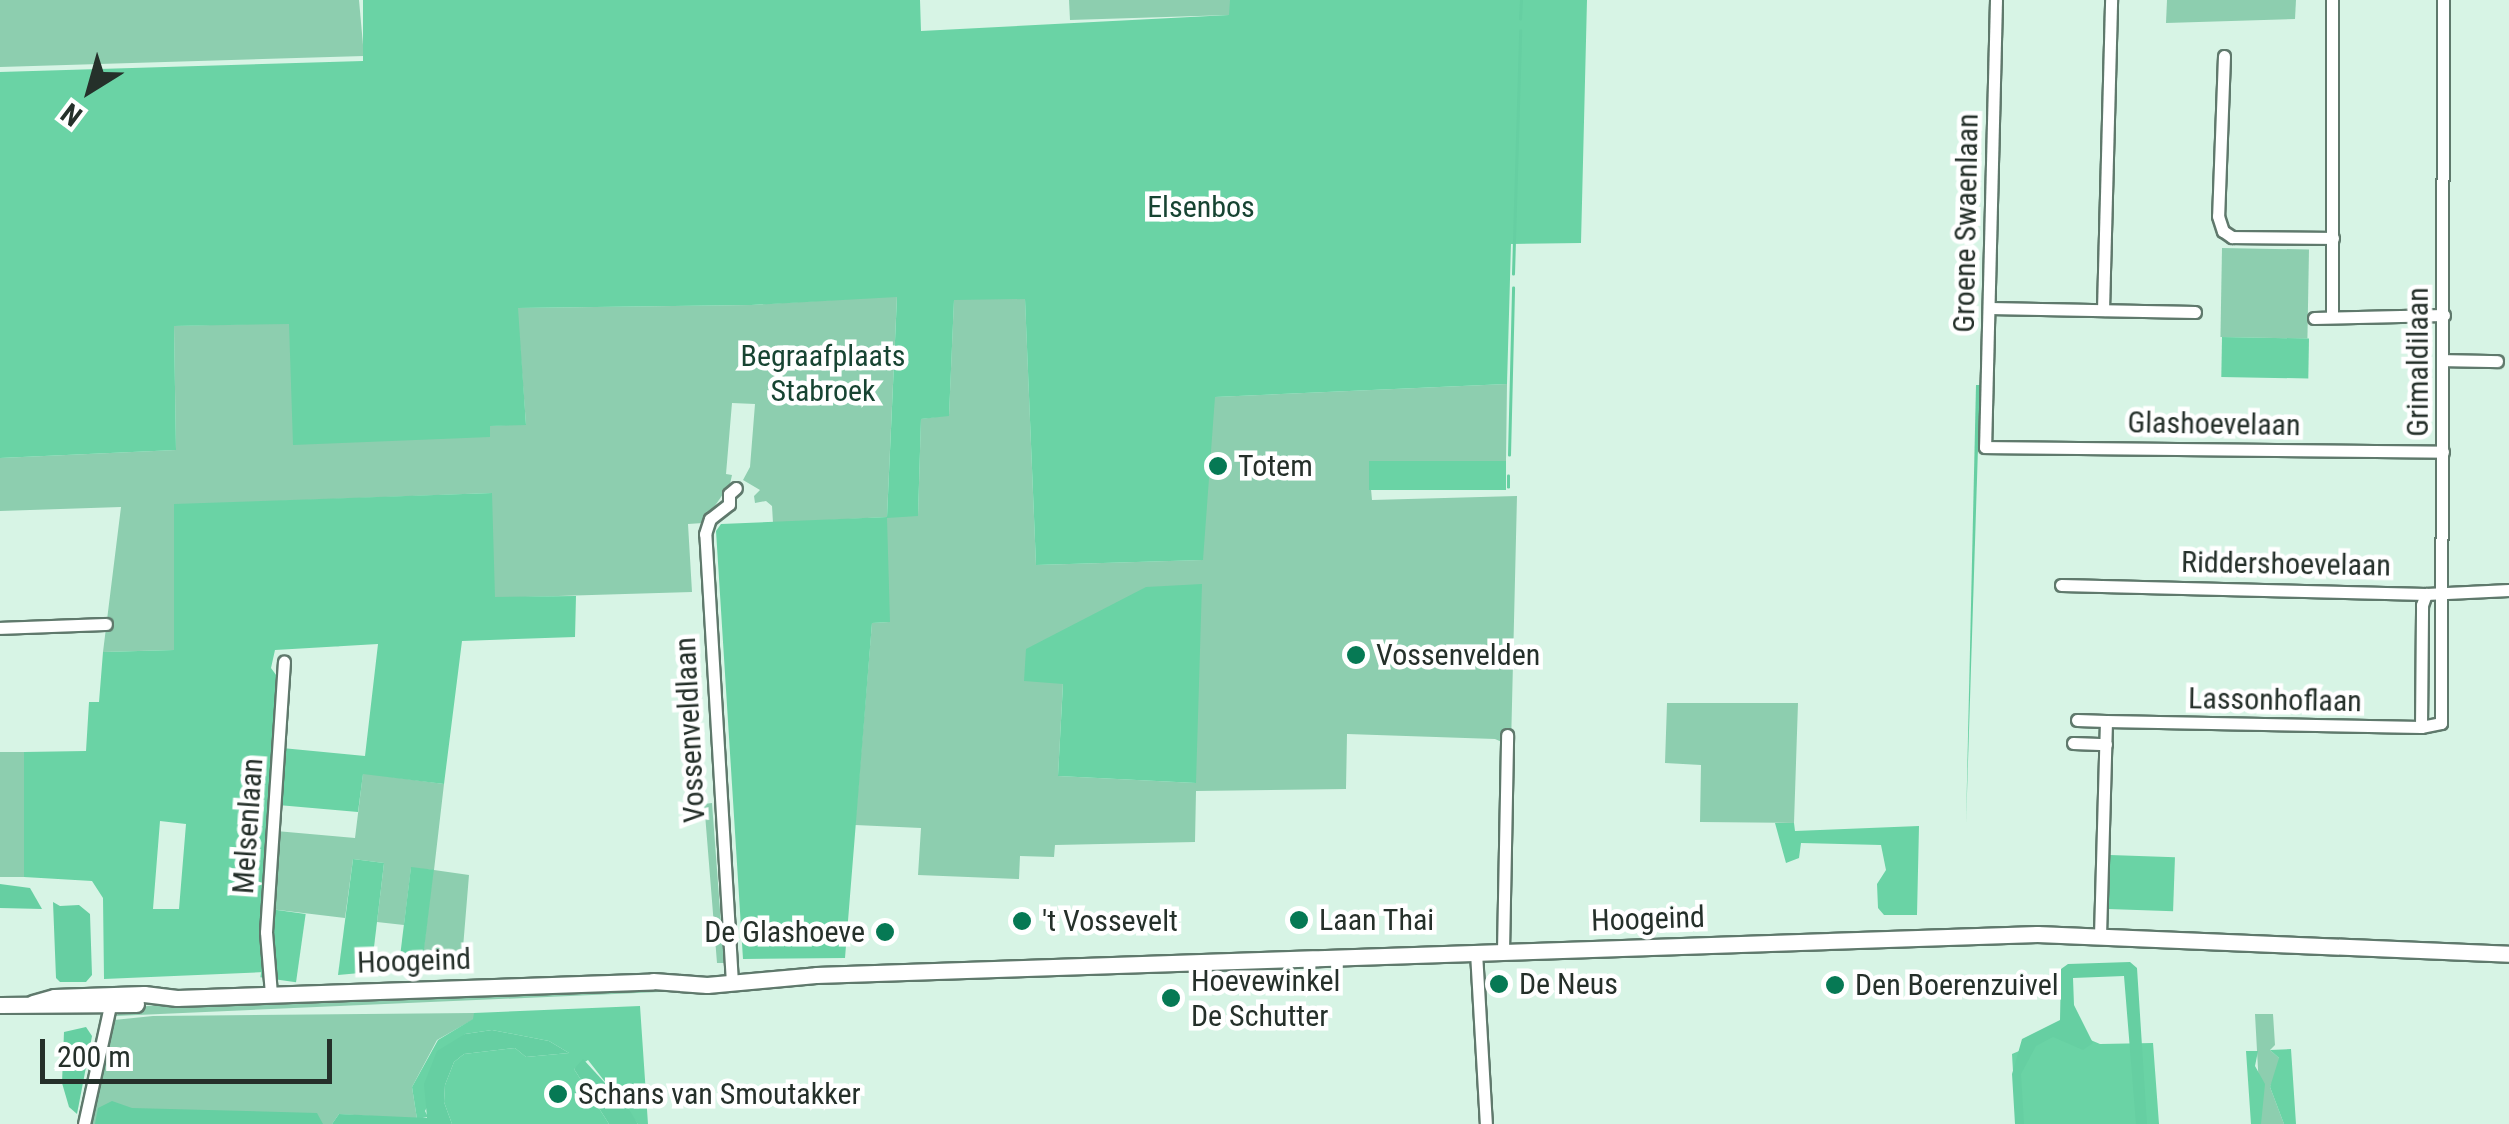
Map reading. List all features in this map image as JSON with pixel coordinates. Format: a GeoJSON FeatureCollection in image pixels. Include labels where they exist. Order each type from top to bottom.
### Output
{"type":"FeatureCollection","features":[{"type":"Feature","properties":{"kind":"main road","name":"Hoogeind"},"geometry":{"type":"LineString","coordinates":[[0,1005],[1502,951],[2100,934],[2509,954]]}},
{"type":"Feature","properties":{"kind":"street","name":"Groene Swaenlaan"},"geometry":{"type":"LineString","coordinates":[[1985,447],[1996,0]]}},
{"type":"Feature","properties":{"kind":"street"},"geometry":{"type":"LineString","coordinates":[[2102,310],[2111,0]]}},
{"type":"Feature","properties":{"kind":"street"},"geometry":{"type":"LineString","coordinates":[[2332,0],[2332,314]]}},
{"type":"Feature","properties":{"kind":"street","name":"Grimaldilaan"},"geometry":{"type":"LineString","coordinates":[[2441,723],[2443,0]]}},
{"type":"Feature","properties":{"kind":"street"},"geometry":{"type":"LineString","coordinates":[[2224,56],[2218,216],[2223,231],[2232,237],[2333,238]]}},
{"type":"Feature","properties":{"kind":"street"},"geometry":{"type":"LineString","coordinates":[[1989,308],[2195,312]]}},
{"type":"Feature","properties":{"kind":"street"},"geometry":{"type":"LineString","coordinates":[[2314,318],[2332,314],[2444,315]]}},
{"type":"Feature","properties":{"kind":"street"},"geometry":{"type":"LineString","coordinates":[[2444,360],[2497,361]]}},
{"type":"Feature","properties":{"kind":"street","name":"Glashoevelaan"},"geometry":{"type":"LineString","coordinates":[[1985,447],[2443,452]]}},
{"type":"Feature","properties":{"kind":"street","name":"Vossenveldlaan"},"geometry":{"type":"LineString","coordinates":[[731,978],[705,534],[710,519],[729,504],[729,494],[736,488]]}},
{"type":"Feature","properties":{"kind":"street","name":"Riddershoevelaan"},"geometry":{"type":"LineString","coordinates":[[2061,585],[2426,594],[2444,590],[2509,590]]}},
{"type":"Feature","properties":{"kind":"street"},"geometry":{"type":"LineString","coordinates":[[2421,727],[2422,605],[2426,594]]}},
{"type":"Feature","properties":{"kind":"street"},"geometry":{"type":"LineString","coordinates":[[0,628],[106,624]]}},
{"type":"Feature","properties":{"kind":"street","name":"Melsenlaan"},"geometry":{"type":"LineString","coordinates":[[271,994],[266,932],[284,662]]}},
{"type":"Feature","properties":{"kind":"street","name":"Lassonhoflaan"},"geometry":{"type":"LineString","coordinates":[[2077,720],[2421,727],[2441,723]]}},
{"type":"Feature","properties":{"kind":"street"},"geometry":{"type":"LineString","coordinates":[[2100,934],[2106,721]]}},
{"type":"Feature","properties":{"kind":"street"},"geometry":{"type":"LineString","coordinates":[[1502,951],[1506,735]]}},
{"type":"Feature","properties":{"kind":"street"},"geometry":{"type":"LineString","coordinates":[[2073,743],[2106,744]]}},
{"type":"Feature","properties":{"kind":"street"},"geometry":{"type":"LineString","coordinates":[[1476,952],[1486,1124]]}},
{"type":"Feature","properties":{"kind":"street"},"geometry":{"type":"LineString","coordinates":[[84,1124],[112,1001]]}},
{"type":"Feature","properties":{"kind":"green space"},"geometry":{"type":"Polygon","coordinates":[[[0,0],[359,0],[364,56],[0,67],[0,0]]]}},
{"type":"Feature","properties":{"kind":"green space","name":"Elsenbos"},"geometry":{"type":"Polygon","coordinates":[[[363,0],[920,0],[921,31],[1229,15],[1230,0],[1587,0],[1581,243],[1511,244],[1507,384],[1215,397],[1203,560],[1036,565],[1025,299],[954,300],[949,416],[921,419],[918,516],[887,518],[890,622],[872,623],[845,958],[743,959],[716,531],[721,524],[887,517],[897,297],[751,305],[518,308],[526,425],[490,426],[490,437],[293,445],[289,324],[174,326],[176,450],[0,458],[0,72],[363,61],[363,0]]]}},
{"type":"Feature","properties":{"kind":"green space"},"geometry":{"type":"Polygon","coordinates":[[[1069,0],[1230,0],[1230,15],[1070,20],[1069,0]]]}},
{"type":"Feature","properties":{"kind":"green space"},"geometry":{"type":"Polygon","coordinates":[[[2167,0],[2296,0],[2295,19],[2166,23],[2167,0]]]}},
{"type":"Feature","properties":{"kind":"green space"},"geometry":{"type":"Polygon","coordinates":[[[2222,248],[2309,250],[2307,339],[2220,337],[2222,248]]]}},
{"type":"Feature","properties":{"kind":"green space","name":"Begraafplaats Stabroek"},"geometry":{"type":"Polygon","coordinates":[[[897,296],[887,516],[918,515],[921,419],[949,415],[954,299],[1025,298],[1036,565],[1202,560],[1214,397],[1507,384],[1506,461],[1369,467],[1372,500],[1517,496],[1511,746],[1495,739],[1347,734],[1346,789],[1196,791],[1195,842],[1055,845],[1054,857],[1020,856],[1019,879],[918,875],[921,828],[855,825],[872,623],[889,622],[886,517],[773,523],[772,506],[766,501],[755,503],[754,496],[760,490],[743,480],[750,467],[755,404],[732,403],[726,474],[732,475],[730,484],[703,523],[688,524],[692,592],[494,598],[491,493],[174,505],[174,650],[103,652],[121,507],[0,511],[0,458],[176,450],[174,326],[289,323],[489,426],[526,424],[517,308],[751,305],[897,296]],[[1063,683],[1058,776],[1196,783],[1063,683]]]}},
{"type":"Feature","properties":{"kind":"green space"},"geometry":{"type":"Polygon","coordinates":[[[2222,337],[2309,339],[2308,379],[2221,377],[2222,337]]]}},
{"type":"Feature","properties":{"kind":"green space"},"geometry":{"type":"Polygon","coordinates":[[[1369,461],[1506,461],[1506,490],[1369,490],[1369,461]]]}},
{"type":"Feature","properties":{"kind":"green space"},"geometry":{"type":"Polygon","coordinates":[[[492,493],[495,597],[576,596],[575,637],[462,641],[444,784],[363,774],[358,812],[278,805],[282,748],[365,756],[378,644],[275,650],[271,668],[279,679],[265,972],[104,979],[103,898],[92,881],[24,877],[24,752],[86,751],[89,702],[99,702],[103,652],[174,650],[174,504],[492,493]],[[160,821],[153,909],[179,909],[186,824],[160,821]]]}},
{"type":"Feature","properties":{"kind":"green space"},"geometry":{"type":"Polygon","coordinates":[[[1202,584],[1196,783],[1058,776],[1063,684],[1024,681],[1026,649],[1146,587],[1202,584]]]}},
{"type":"Feature","properties":{"kind":"green space"},"geometry":{"type":"Polygon","coordinates":[[[1667,703],[1798,703],[1794,823],[1700,822],[1701,765],[1665,763],[1667,703]]]}},
{"type":"Feature","properties":{"kind":"green space"},"geometry":{"type":"Polygon","coordinates":[[[0,752],[24,752],[24,877],[0,877],[0,752]]]}},
{"type":"Feature","properties":{"kind":"green space"},"geometry":{"type":"Polygon","coordinates":[[[363,773],[444,784],[434,870],[469,875],[462,960],[422,962],[433,870],[411,868],[404,925],[377,922],[384,863],[353,859],[345,918],[270,909],[276,831],[355,838],[363,773]]]}},
{"type":"Feature","properties":{"kind":"green space"},"geometry":{"type":"Polygon","coordinates":[[[712,803],[724,963],[717,963],[704,804],[712,803]]]}},
{"type":"Feature","properties":{"kind":"green space"},"geometry":{"type":"Polygon","coordinates":[[[1775,823],[1794,823],[1795,831],[1919,826],[1917,915],[1884,915],[1878,908],[1877,884],[1886,870],[1881,845],[1801,843],[1799,858],[1786,863],[1775,823]]]}},
{"type":"Feature","properties":{"kind":"green space"},"geometry":{"type":"Polygon","coordinates":[[[2110,855],[2175,857],[2173,911],[2108,909],[2110,855]]]}},
{"type":"Feature","properties":{"kind":"green space"},"geometry":{"type":"Polygon","coordinates":[[[353,859],[384,863],[371,972],[338,975],[353,859]]]}},
{"type":"Feature","properties":{"kind":"green space"},"geometry":{"type":"Polygon","coordinates":[[[411,867],[434,870],[421,973],[398,970],[411,867]]]}},
{"type":"Feature","properties":{"kind":"green space"},"geometry":{"type":"Polygon","coordinates":[[[270,909],[306,914],[296,982],[260,977],[270,909]]]}},
{"type":"Feature","properties":{"kind":"green space"},"geometry":{"type":"Polygon","coordinates":[[[677,986],[704,990],[115,1016],[129,1008],[167,1004],[677,986]]]}},
{"type":"Feature","properties":{"kind":"green space"},"geometry":{"type":"Polygon","coordinates":[[[640,1006],[648,1124],[638,1124],[588,1060],[574,1069],[609,1124],[452,1124],[444,1102],[445,1085],[454,1062],[464,1054],[515,1048],[526,1057],[569,1053],[549,1041],[492,1030],[465,1034],[425,1111],[428,1117],[417,1119],[412,1087],[438,1040],[473,1019],[474,1013],[640,1006]]]}},
{"type":"Feature","properties":{"kind":"green space"},"geometry":{"type":"Polygon","coordinates":[[[474,1013],[474,1019],[437,1040],[412,1087],[417,1119],[339,1114],[332,1124],[90,1124],[114,1020],[153,1016],[474,1013]]]}},
{"type":"Feature","properties":{"kind":"green space"},"geometry":{"type":"Polygon","coordinates":[[[2255,1014],[2273,1014],[2275,1045],[2270,1050],[2279,1058],[2280,1065],[2270,1087],[2284,1124],[2261,1124],[2255,1014]]]}},
{"type":"Feature","properties":{"kind":"green space"},"geometry":{"type":"Polygon","coordinates":[[[2055,1025],[2100,1044],[2153,1043],[2159,1124],[2016,1124],[2012,1054],[2031,1046],[2055,1025]]]}},
{"type":"Feature","properties":{"kind":"green space"},"geometry":{"type":"Polygon","coordinates":[[[2291,1049],[2296,1124],[2284,1124],[2270,1087],[2279,1058],[2270,1050],[2291,1049]]]}},
{"type":"Feature","properties":{"kind":"green space"},"geometry":{"type":"Polygon","coordinates":[[[2246,1051],[2258,1051],[2255,1066],[2265,1084],[2261,1124],[2251,1124],[2246,1051]]]}},
{"type":"Feature","properties":{"kind":"shaded area"},"geometry":{"type":"Polygon","coordinates":[[[1976,385],[1980,385],[1966,825],[1976,385]]]}},
{"type":"Feature","properties":{"kind":"shaded area"},"geometry":{"type":"Polygon","coordinates":[[[0,884],[30,888],[42,909],[0,908],[0,884]]]}},
{"type":"Feature","properties":{"kind":"shaded area"},"geometry":{"type":"Polygon","coordinates":[[[53,902],[60,906],[79,905],[90,914],[92,975],[86,982],[60,982],[56,978],[53,902]]]}},
{"type":"Feature","properties":{"kind":"shaded area"},"geometry":{"type":"Polygon","coordinates":[[[2130,962],[2137,968],[2147,1124],[2136,1124],[2124,976],[2073,978],[2074,1005],[2093,1043],[2083,1050],[2053,1037],[2036,1046],[2021,1074],[2024,1124],[2015,1124],[2012,1074],[2022,1039],[2060,1020],[2061,969],[2068,964],[2130,962]]]}},
{"type":"Feature","properties":{"kind":"shaded area"},"geometry":{"type":"Polygon","coordinates":[[[86,1027],[92,1036],[77,1114],[69,1107],[62,1083],[64,1032],[86,1027]]]}},
{"type":"Feature","properties":{"kind":"shaded area"},"geometry":{"type":"Polygon","coordinates":[[[492,1030],[549,1041],[569,1053],[526,1057],[515,1048],[464,1054],[454,1062],[445,1085],[444,1102],[452,1124],[332,1124],[339,1114],[427,1118],[424,1084],[437,1051],[465,1034],[492,1030]]]}},
{"type":"Feature","properties":{"kind":"shaded area"},"geometry":{"type":"Polygon","coordinates":[[[583,1059],[638,1124],[609,1124],[574,1069],[583,1059]]]}},
{"type":"Feature","properties":{"kind":"shaded area"},"geometry":{"type":"Polygon","coordinates":[[[112,1101],[132,1108],[317,1113],[323,1124],[95,1124],[98,1108],[112,1101]]]}},
{"type":"Feature","properties":{"kind":"waterway"},"geometry":{"type":"LineString","coordinates":[[1520,19],[1521,0]]}},
{"type":"Feature","properties":{"kind":"waterway"},"geometry":{"type":"LineString","coordinates":[[1513,274],[1520,31]]}},
{"type":"Feature","properties":{"kind":"waterway"},"geometry":{"type":"LineString","coordinates":[[1509,455],[1513,288]]}},
{"type":"Feature","properties":{"kind":"waterway"},"geometry":{"type":"LineString","coordinates":[[1508,476],[1508,487]]}},
{"type":"Feature","properties":{"kind":"place","name":"Totem"},"geometry":{"type":"Point","coordinates":[1218,466]}},
{"type":"Feature","properties":{"kind":"place","name":"Vossenvelden"},"geometry":{"type":"Point","coordinates":[1356,655]}},
{"type":"Feature","properties":{"kind":"place","name":"Laan Thai"},"geometry":{"type":"Point","coordinates":[1299,920]}},
{"type":"Feature","properties":{"kind":"place","name":"'t Vossevelt"},"geometry":{"type":"Point","coordinates":[1022,921]}},
{"type":"Feature","properties":{"kind":"place","name":"De Glashoeve"},"geometry":{"type":"Point","coordinates":[885,932]}},
{"type":"Feature","properties":{"kind":"place","name":"De Neus"},"geometry":{"type":"Point","coordinates":[1499,984]}},
{"type":"Feature","properties":{"kind":"place","name":"Den Boerenzuivel"},"geometry":{"type":"Point","coordinates":[1835,985]}},
{"type":"Feature","properties":{"kind":"place","name":"Hoevewinkel De Schutter"},"geometry":{"type":"Point","coordinates":[1171,998]}},
{"type":"Feature","properties":{"kind":"place","name":"Schans van Smoutakker"},"geometry":{"type":"Point","coordinates":[558,1094]}}]}
